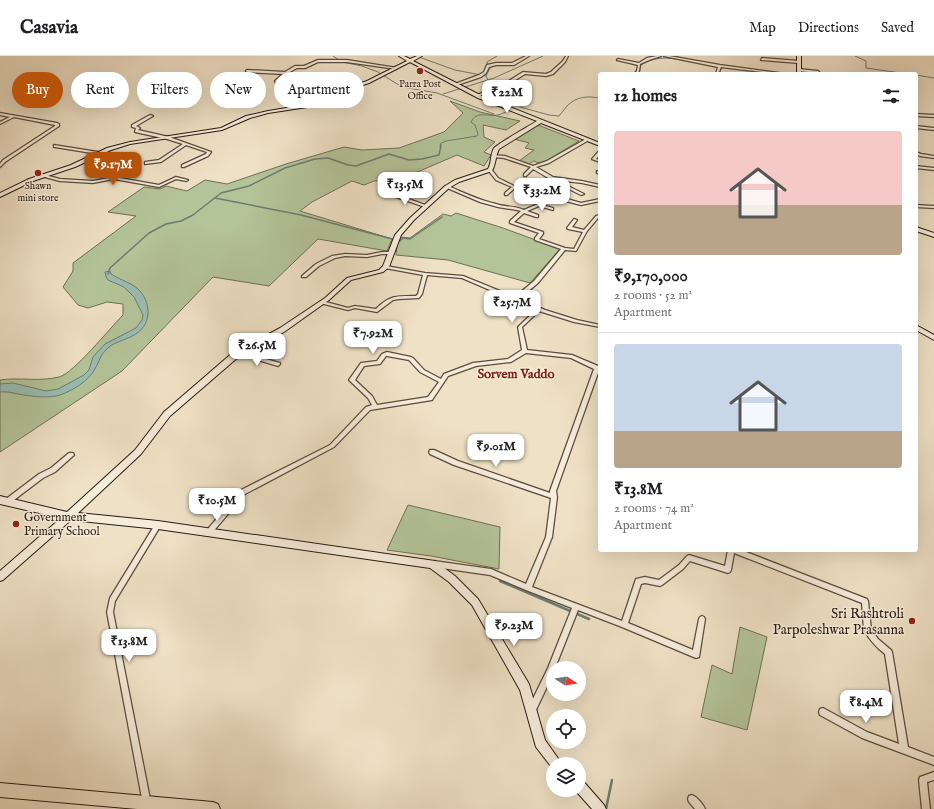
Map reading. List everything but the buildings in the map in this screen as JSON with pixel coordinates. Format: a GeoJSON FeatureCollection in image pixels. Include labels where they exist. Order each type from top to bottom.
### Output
{"type":"FeatureCollection","features":[{"type":"Feature","properties":{"kind":"main road"},"geometry":{"type":"LineString","coordinates":[[0,790],[147,806],[213,809]]}},
{"type":"Feature","properties":{"kind":"street"},"geometry":{"type":"LineString","coordinates":[[401,56],[409,62],[478,95],[598,144]]}},
{"type":"Feature","properties":{"kind":"street"},"geometry":{"type":"LineString","coordinates":[[0,195],[42,175],[72,166],[98,153],[130,143],[222,129],[248,117],[268,112],[312,105],[330,95],[368,82],[420,56]]}},
{"type":"Feature","properties":{"kind":"street"},"geometry":{"type":"LineString","coordinates":[[456,84],[480,76],[485,72],[488,66],[492,64],[513,64],[528,56]]}},
{"type":"Feature","properties":{"kind":"street"},"geometry":{"type":"LineString","coordinates":[[478,95],[504,85],[524,73],[546,75],[552,73],[564,62],[567,56]]}},
{"type":"Feature","properties":{"kind":"street"},"geometry":{"type":"LineString","coordinates":[[618,60],[639,64],[648,59],[660,56]]}},
{"type":"Feature","properties":{"kind":"street"},"geometry":{"type":"LineString","coordinates":[[665,56],[720,66],[770,72]]}},
{"type":"Feature","properties":{"kind":"street"},"geometry":{"type":"LineString","coordinates":[[799,56],[799,72],[818,72]]}},
{"type":"Feature","properties":{"kind":"street"},"geometry":{"type":"LineString","coordinates":[[342,57],[342,59],[347,61]]}},
{"type":"Feature","properties":{"kind":"street"},"geometry":{"type":"LineString","coordinates":[[762,59],[799,62]]}},
{"type":"Feature","properties":{"kind":"street"},"geometry":{"type":"LineString","coordinates":[[288,72],[296,67],[318,61],[347,61],[396,68]]}},
{"type":"Feature","properties":{"kind":"street"},"geometry":{"type":"LineString","coordinates":[[637,72],[639,64]]}},
{"type":"Feature","properties":{"kind":"street"},"geometry":{"type":"LineString","coordinates":[[718,72],[720,66]]}},
{"type":"Feature","properties":{"kind":"street"},"geometry":{"type":"LineString","coordinates":[[247,71],[274,73]]}},
{"type":"Feature","properties":{"kind":"street"},"geometry":{"type":"LineString","coordinates":[[504,85],[521,90]]}},
{"type":"Feature","properties":{"kind":"street"},"geometry":{"type":"LineString","coordinates":[[0,114],[57,124],[57,126],[4,161],[0,166]]}},
{"type":"Feature","properties":{"kind":"street"},"geometry":{"type":"LineString","coordinates":[[918,115],[934,116]]}},
{"type":"Feature","properties":{"kind":"street"},"geometry":{"type":"LineString","coordinates":[[0,123],[14,116]]}},
{"type":"Feature","properties":{"kind":"street"},"geometry":{"type":"LineString","coordinates":[[151,116],[133,126],[138,128],[136,131],[168,138],[209,152],[207,155],[183,166]]}},
{"type":"Feature","properties":{"kind":"street"},"geometry":{"type":"LineString","coordinates":[[0,577],[138,452],[167,414],[233,357],[282,330],[322,302],[349,279],[381,271],[389,264],[398,235],[426,206],[457,181],[490,170],[493,164],[494,151],[502,144],[541,121]]}},
{"type":"Feature","properties":{"kind":"street"},"geometry":{"type":"LineString","coordinates":[[918,127],[934,129]]}},
{"type":"Feature","properties":{"kind":"street"},"geometry":{"type":"LineString","coordinates":[[525,175],[533,167],[548,162],[587,140]]}},
{"type":"Feature","properties":{"kind":"street"},"geometry":{"type":"LineString","coordinates":[[146,163],[160,161],[186,144]]}},
{"type":"Feature","properties":{"kind":"street"},"geometry":{"type":"LineString","coordinates":[[55,146],[98,153]]}},
{"type":"Feature","properties":{"kind":"street"},"geometry":{"type":"LineString","coordinates":[[918,154],[934,157]]}},
{"type":"Feature","properties":{"kind":"street"},"geometry":{"type":"LineString","coordinates":[[493,156],[504,157],[533,167],[582,194]]}},
{"type":"Feature","properties":{"kind":"street"},"geometry":{"type":"LineString","coordinates":[[918,167],[934,169]]}},
{"type":"Feature","properties":{"kind":"street"},"geometry":{"type":"LineString","coordinates":[[490,170],[497,178],[514,187],[506,194]]}},
{"type":"Feature","properties":{"kind":"street"},"geometry":{"type":"LineString","coordinates":[[42,175],[60,180],[93,182],[114,178],[159,186],[176,178],[186,180]]}},
{"type":"Feature","properties":{"kind":"street"},"geometry":{"type":"LineString","coordinates":[[552,178],[598,186]]}},
{"type":"Feature","properties":{"kind":"street"},"geometry":{"type":"LineString","coordinates":[[567,187],[555,197],[524,211],[511,222],[542,232],[536,239],[564,249],[574,250],[585,231],[598,217]]}},
{"type":"Feature","properties":{"kind":"street"},"geometry":{"type":"LineString","coordinates":[[447,188],[498,206],[518,209],[537,216]]}},
{"type":"Feature","properties":{"kind":"street"},"geometry":{"type":"LineString","coordinates":[[388,193],[426,206]]}},
{"type":"Feature","properties":{"kind":"street"},"geometry":{"type":"LineString","coordinates":[[555,197],[581,204],[598,200]]}},
{"type":"Feature","properties":{"kind":"street"},"geometry":{"type":"LineString","coordinates":[[539,205],[552,209]]}},
{"type":"Feature","properties":{"kind":"street"},"geometry":{"type":"LineString","coordinates":[[918,206],[934,207]]}},
{"type":"Feature","properties":{"kind":"street"},"geometry":{"type":"LineString","coordinates":[[575,220],[569,228],[585,231]]}},
{"type":"Feature","properties":{"kind":"street"},"geometry":{"type":"LineString","coordinates":[[918,230],[934,235]]}},
{"type":"Feature","properties":{"kind":"street"},"geometry":{"type":"LineString","coordinates":[[516,299],[536,282],[564,249]]}},
{"type":"Feature","properties":{"kind":"street"},"geometry":{"type":"LineString","coordinates":[[304,276],[330,258],[343,255],[368,256],[384,252],[392,252]]}},
{"type":"Feature","properties":{"kind":"street"},"geometry":{"type":"LineString","coordinates":[[386,267],[425,274],[463,277],[562,318],[598,326]]}},
{"type":"Feature","properties":{"kind":"street"},"geometry":{"type":"LineString","coordinates":[[322,302],[348,309],[355,307],[377,311],[386,301],[393,298],[417,296],[420,294],[425,274]]}},
{"type":"Feature","properties":{"kind":"street"},"geometry":{"type":"LineString","coordinates":[[525,351],[520,326],[539,309]]}},
{"type":"Feature","properties":{"kind":"street"},"geometry":{"type":"LineString","coordinates":[[918,327],[934,335]]}},
{"type":"Feature","properties":{"kind":"street"},"geometry":{"type":"LineString","coordinates":[[918,327],[934,338]]}},
{"type":"Feature","properties":{"kind":"street"},"geometry":{"type":"LineString","coordinates":[[209,532],[243,492],[332,446],[368,408],[430,398],[446,375],[461,368],[475,364],[509,361],[525,351],[572,358],[598,368]]}},
{"type":"Feature","properties":{"kind":"street"},"geometry":{"type":"LineString","coordinates":[[241,352],[278,364]]}},
{"type":"Feature","properties":{"kind":"street"},"geometry":{"type":"LineString","coordinates":[[376,407],[370,397],[352,380],[363,364],[378,363],[384,355],[387,354],[411,359],[426,374],[441,381]]}},
{"type":"Feature","properties":{"kind":"street"},"geometry":{"type":"LineString","coordinates":[[528,588],[549,537],[554,497],[553,491],[598,371]]}},
{"type":"Feature","properties":{"kind":"street"},"geometry":{"type":"LineString","coordinates":[[432,452],[463,466],[554,497]]}},
{"type":"Feature","properties":{"kind":"street"},"geometry":{"type":"LineString","coordinates":[[4,500],[53,470],[71,455]]}},
{"type":"Feature","properties":{"kind":"street"},"geometry":{"type":"LineString","coordinates":[[4,500],[69,516],[158,525],[491,572],[696,655],[702,618]]}},
{"type":"Feature","properties":{"kind":"street"},"geometry":{"type":"LineString","coordinates":[[147,806],[110,612],[112,600],[158,525]]}},
{"type":"Feature","properties":{"kind":"street"},"geometry":{"type":"LineString","coordinates":[[624,625],[638,581],[645,580],[660,583],[681,567],[689,558],[728,570],[732,552]]}},
{"type":"Feature","properties":{"kind":"street"},"geometry":{"type":"LineString","coordinates":[[737,552],[865,601],[868,630],[875,641],[888,652],[904,749]]}},
{"type":"Feature","properties":{"kind":"street"},"geometry":{"type":"LineString","coordinates":[[432,564],[452,579],[475,602],[524,688],[540,743],[551,757]]}},
{"type":"Feature","properties":{"kind":"street"},"geometry":{"type":"LineString","coordinates":[[531,712],[551,670],[576,607]]}},
{"type":"Feature","properties":{"kind":"street"},"geometry":{"type":"LineString","coordinates":[[823,712],[866,735],[934,762]]}},
{"type":"Feature","properties":{"kind":"street"},"geometry":{"type":"LineString","coordinates":[[926,809],[923,780],[934,776]]}},
{"type":"Feature","properties":{"kind":"street"},"geometry":{"type":"LineString","coordinates":[[586,793],[600,809]]}},
{"type":"Feature","properties":{"kind":"street"},"geometry":{"type":"LineString","coordinates":[[692,799],[701,809]]}},
{"type":"Feature","properties":{"kind":"green space"},"geometry":{"type":"Polygon","coordinates":[[[450,101],[480,112],[520,121],[506,130],[483,125],[484,137],[495,142],[484,152],[491,155],[484,166],[457,155],[401,179],[374,181],[364,185],[352,181],[312,202],[300,211],[392,239],[387,251],[318,239],[269,286],[213,277],[122,371],[0,452],[0,380],[52,378],[66,374],[92,349],[123,315],[123,304],[107,302],[88,308],[78,305],[63,287],[73,271],[73,263],[136,216],[108,212],[144,187],[160,189],[166,186],[187,191],[205,180],[227,184],[286,164],[344,147],[362,150],[399,148],[444,132],[463,113],[450,101]]]}},
{"type":"Feature","properties":{"kind":"green space"},"geometry":{"type":"Polygon","coordinates":[[[538,125],[579,141],[541,164],[534,161],[529,164],[519,161],[534,150],[525,148],[529,143],[514,139],[538,125]]]}},
{"type":"Feature","properties":{"kind":"green space"},"geometry":{"type":"Polygon","coordinates":[[[456,213],[560,249],[530,283],[448,260],[396,255],[397,245],[401,237],[410,238],[443,214],[451,216],[456,213]]]}},
{"type":"Feature","properties":{"kind":"green space"},"geometry":{"type":"Polygon","coordinates":[[[408,505],[500,527],[499,569],[431,556],[387,550],[408,505]]]}},
{"type":"Feature","properties":{"kind":"green space"},"geometry":{"type":"Polygon","coordinates":[[[740,627],[767,637],[747,730],[701,717],[712,665],[732,674],[740,627]]]}},
{"type":"Feature","properties":{"kind":"water"},"geometry":{"type":"Polygon","coordinates":[[[110,271],[111,274],[137,288],[147,303],[147,321],[140,331],[108,348],[102,355],[90,376],[81,384],[65,393],[52,397],[42,397],[0,392],[0,384],[13,383],[46,391],[58,389],[84,375],[89,370],[93,357],[105,344],[136,328],[142,320],[143,315],[134,297],[124,287],[108,280],[105,272],[110,271]]]}},
{"type":"Feature","properties":{"kind":"waterway"},"geometry":{"type":"LineString","coordinates":[[333,56],[342,62],[362,66],[378,72],[402,87],[437,93],[494,114]]}},
{"type":"Feature","properties":{"kind":"waterway"},"geometry":{"type":"LineString","coordinates":[[416,56],[455,70],[486,76]]}},
{"type":"Feature","properties":{"kind":"waterway"},"geometry":{"type":"LineString","coordinates":[[486,76],[491,66],[487,65],[487,62],[497,56]]}},
{"type":"Feature","properties":{"kind":"waterway"},"geometry":{"type":"LineString","coordinates":[[488,80],[543,56]]}},
{"type":"Feature","properties":{"kind":"waterway"},"geometry":{"type":"LineString","coordinates":[[676,59],[679,56]]}},
{"type":"Feature","properties":{"kind":"waterway"},"geometry":{"type":"LineString","coordinates":[[855,56],[866,61],[866,68],[894,72]]}},
{"type":"Feature","properties":{"kind":"waterway"},"geometry":{"type":"LineString","coordinates":[[639,72],[641,65],[649,61],[667,58],[676,59]]}},
{"type":"Feature","properties":{"kind":"waterway"},"geometry":{"type":"LineString","coordinates":[[676,59],[682,60]]}},
{"type":"Feature","properties":{"kind":"waterway"},"geometry":{"type":"LineString","coordinates":[[720,72],[722,67]]}},
{"type":"Feature","properties":{"kind":"waterway"},"geometry":{"type":"LineString","coordinates":[[918,75],[934,78]]}},
{"type":"Feature","properties":{"kind":"waterway"},"geometry":{"type":"LineString","coordinates":[[486,76],[488,80]]}},
{"type":"Feature","properties":{"kind":"waterway"},"geometry":{"type":"LineString","coordinates":[[443,94],[488,80]]}},
{"type":"Feature","properties":{"kind":"waterway"},"geometry":{"type":"LineString","coordinates":[[520,107],[549,115],[559,116],[567,106],[575,100],[586,97],[598,98]]}},
{"type":"Feature","properties":{"kind":"waterway"},"geometry":{"type":"LineString","coordinates":[[440,146],[441,143],[446,141],[477,136],[478,134],[475,125],[471,122],[476,116],[498,115],[510,110]]}},
{"type":"Feature","properties":{"kind":"waterway"},"geometry":{"type":"LineString","coordinates":[[108,274],[110,268],[149,233],[166,224],[181,221],[193,215],[221,193],[249,186],[285,168],[315,159],[328,158],[348,165],[356,166],[389,154],[409,160],[422,159],[439,155],[441,145]]}},
{"type":"Feature","properties":{"kind":"waterway"},"geometry":{"type":"LineString","coordinates":[[215,198],[301,215],[400,241],[403,238],[410,239],[442,217]]}},
{"type":"Feature","properties":{"kind":"waterway"},"geometry":{"type":"LineString","coordinates":[[503,582],[500,581],[589,619]]}},
{"type":"Feature","properties":{"kind":"waterway"},"geometry":{"type":"LineString","coordinates":[[606,809],[612,780]]}},
{"type":"Feature","properties":{"kind":"place","name":"Parra Post Office"},"geometry":{"type":"Point","coordinates":[420,71]}},
{"type":"Feature","properties":{"kind":"place","name":"Shawn mini store"},"geometry":{"type":"Point","coordinates":[38,173]}},
{"type":"Feature","properties":{"kind":"place","name":"Government Primary School"},"geometry":{"type":"Point","coordinates":[16,524]}},
{"type":"Feature","properties":{"kind":"place","name":"Sri Rashtroli Parpoleshwar Prasanna"},"geometry":{"type":"Point","coordinates":[912,621]}},
{"type":"Feature","properties":{"kind":"district","name":"Sorvem Vaddo"},"geometry":{"type":"Point","coordinates":[516,373]}}]}
